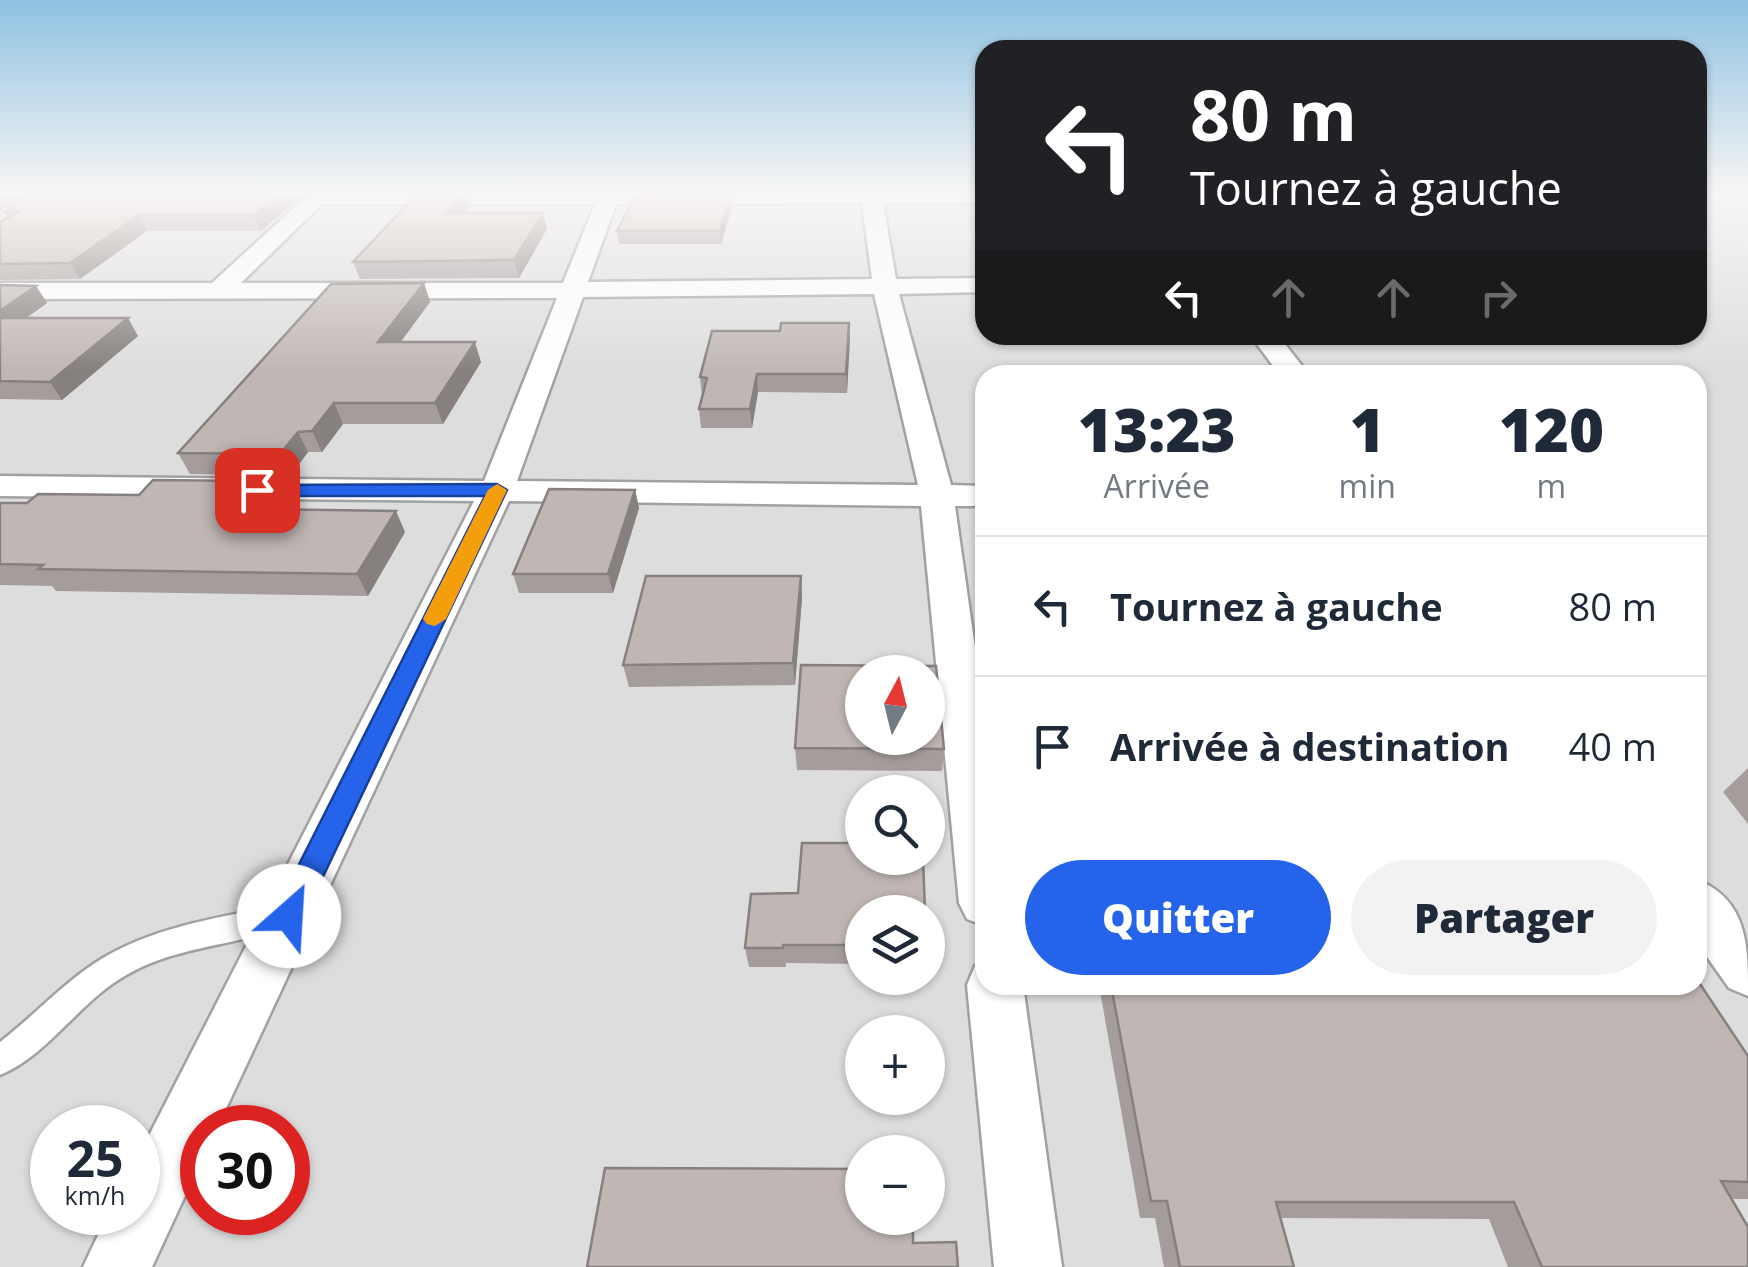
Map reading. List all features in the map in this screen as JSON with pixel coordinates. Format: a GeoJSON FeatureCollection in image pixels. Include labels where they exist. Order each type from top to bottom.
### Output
{"type":"FeatureCollection","features":[{"type":"Feature","properties":{"kind":"street"},"geometry":{"type":"LineString","coordinates":[[219,290],[257,254]]}},
{"type":"Feature","properties":{"kind":"street"},"geometry":{"type":"LineString","coordinates":[[117,1267],[497,490],[588,254]]}},
{"type":"Feature","properties":{"kind":"street"},"geometry":{"type":"LineString","coordinates":[[881,254],[937,496],[975,818]]}},
{"type":"Feature","properties":{"kind":"street"},"geometry":{"type":"LineString","coordinates":[[0,291],[575,290],[975,284]]}},
{"type":"Feature","properties":{"kind":"street"},"geometry":{"type":"LineString","coordinates":[[1272,345],[1287,365]]}},
{"type":"Feature","properties":{"kind":"street"},"geometry":{"type":"LineString","coordinates":[[0,486],[975,496]]}},
{"type":"Feature","properties":{"kind":"street"},"geometry":{"type":"LineString","coordinates":[[1707,916],[1748,970]]}},
{"type":"Feature","properties":{"kind":"street"},"geometry":{"type":"LineString","coordinates":[[995,995],[1028,1267]]}},
{"type":"Feature","properties":{"kind":"lane"},"geometry":{"type":"LineString","coordinates":[[0,1060],[96,978],[132,956],[166,943],[289,916]]}},
{"type":"Feature","properties":{"kind":"shaded area"},"geometry":{"type":"Polygon","coordinates":[[[0,254],[975,254],[975,345],[1707,345],[1707,254],[1748,254],[1748,1267],[0,1267],[0,254]]]}},
{"type":"Feature","properties":{"kind":"building"},"geometry":{"type":"Polygon","coordinates":[[[0,254],[83,254],[70,263],[0,264],[0,254]]]}},
{"type":"Feature","properties":{"kind":"building"},"geometry":{"type":"Polygon","coordinates":[[[360,254],[518,254],[514,260],[353,262],[360,254]]]}},
{"type":"Feature","properties":{"kind":"building"},"geometry":{"type":"Polygon","coordinates":[[[424,283],[378,342],[475,342],[435,403],[334,403],[312,431],[298,432],[280,454],[178,453],[331,284],[424,283]]]}},
{"type":"Feature","properties":{"kind":"building"},"geometry":{"type":"Polygon","coordinates":[[[0,285],[36,286],[0,311],[0,285]]]}},
{"type":"Feature","properties":{"kind":"building"},"geometry":{"type":"Polygon","coordinates":[[[0,318],[128,318],[50,382],[0,381],[0,318]]]}},
{"type":"Feature","properties":{"kind":"building"},"geometry":{"type":"Polygon","coordinates":[[[781,323],[849,323],[846,374],[757,374],[750,409],[699,409],[707,378],[700,377],[712,331],[780,331],[781,323]]]}},
{"type":"Feature","properties":{"kind":"building"},"geometry":{"type":"Polygon","coordinates":[[[153,480],[259,481],[240,506],[261,506],[258,509],[396,511],[357,574],[38,569],[43,565],[0,564],[0,503],[27,503],[38,494],[139,495],[153,480]]]}},
{"type":"Feature","properties":{"kind":"building"},"geometry":{"type":"Polygon","coordinates":[[[549,489],[635,490],[608,574],[513,574],[549,489]]]}},
{"type":"Feature","properties":{"kind":"building"},"geometry":{"type":"Polygon","coordinates":[[[646,576],[801,576],[793,663],[623,665],[646,576]]]}},
{"type":"Feature","properties":{"kind":"building"},"geometry":{"type":"Polygon","coordinates":[[[801,665],[845,665],[845,748],[795,748],[801,665]]]}},
{"type":"Feature","properties":{"kind":"building"},"geometry":{"type":"Polygon","coordinates":[[[802,843],[845,843],[845,875],[924,875],[924,895],[845,895],[845,945],[745,948],[751,894],[798,893],[802,843]]]}},
{"type":"Feature","properties":{"kind":"building"},"geometry":{"type":"Polygon","coordinates":[[[1707,994],[1748,1056],[1748,1182],[1721,1181],[1748,1227],[1748,1267],[1542,1267],[1514,1202],[1276,1202],[1294,1267],[1180,1267],[1167,1201],[1151,1201],[1113,995],[1707,994]]]}},
{"type":"Feature","properties":{"kind":"building"},"geometry":{"type":"Polygon","coordinates":[[[605,1168],[845,1169],[845,1235],[913,1235],[913,1243],[956,1242],[958,1267],[587,1267],[605,1168]]]}},
{"type":"Feature","properties":{"kind":"slow traffic"},"geometry":{"type":"LineString","coordinates":[[435,619],[497,490]]}},
{"type":"Feature","properties":{"kind":"route"},"geometry":{"type":"LineString","coordinates":[[257,490],[497,490],[289,916]]}}]}
